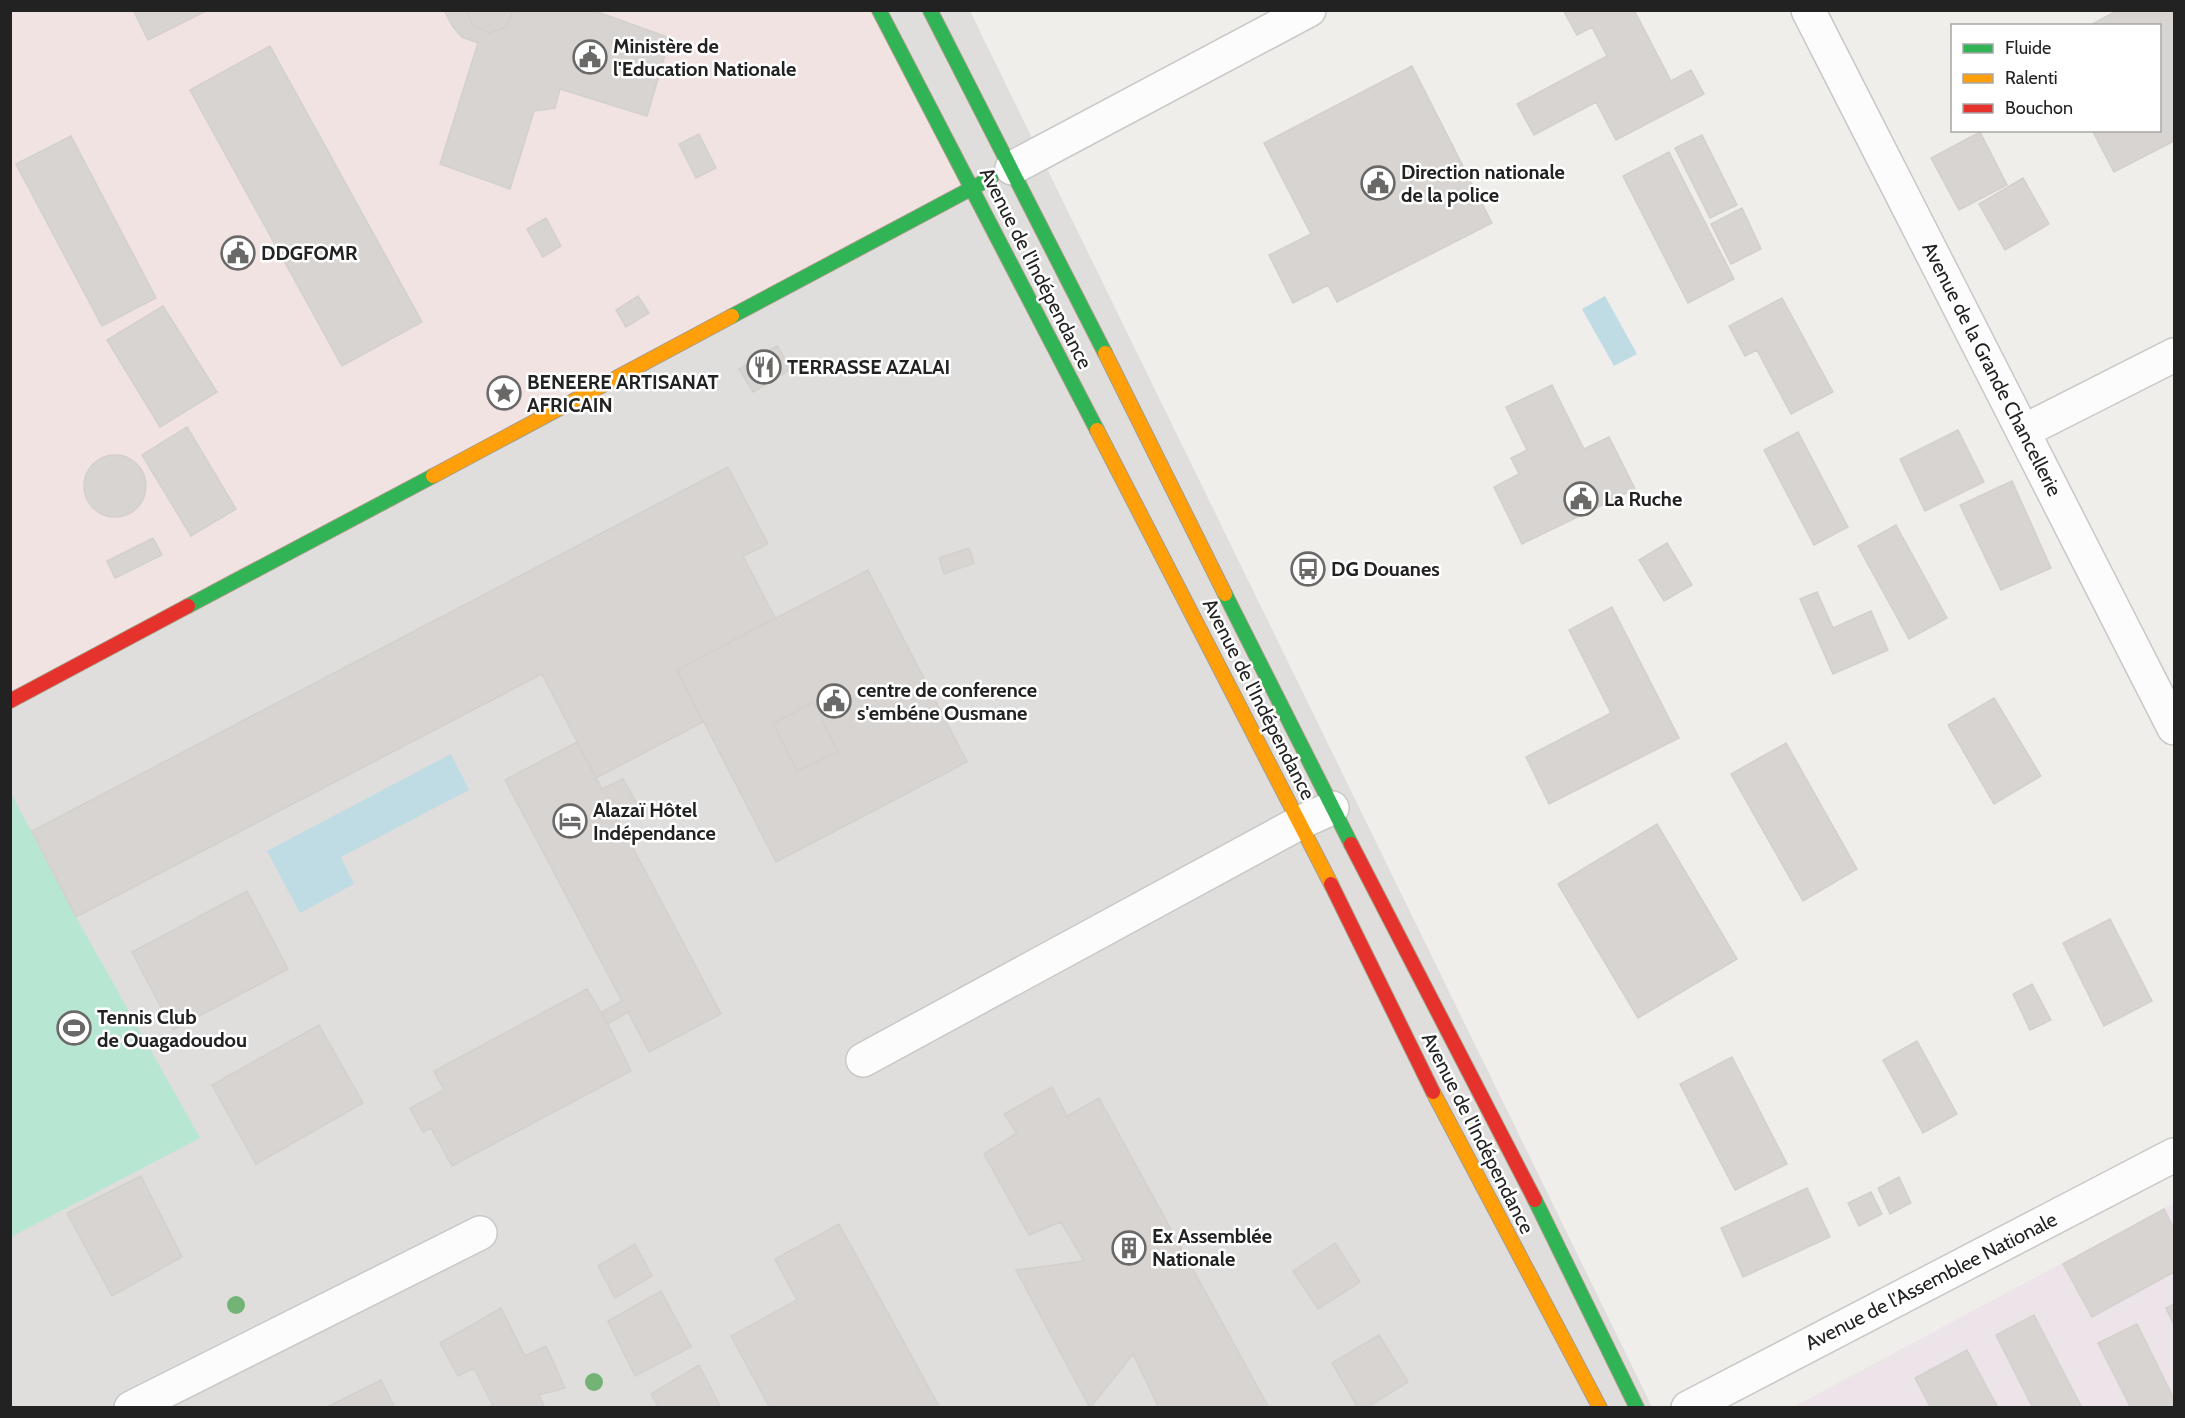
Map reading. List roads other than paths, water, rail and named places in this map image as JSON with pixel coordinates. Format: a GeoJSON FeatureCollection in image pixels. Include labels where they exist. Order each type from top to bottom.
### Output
{"type":"FeatureCollection","features":[{"type":"Feature","properties":{"kind":"main road","name":"Avenue de l'Indépendance"},"geometry":{"type":"LineString","coordinates":[[879,10],[1301,822],[1600,1407]]}},
{"type":"Feature","properties":{"kind":"main road","name":"Avenue de l'Indépendance"},"geometry":{"type":"LineString","coordinates":[[930,10],[1012,168],[1488,1118],[1637,1407]]}},
{"type":"Feature","properties":{"kind":"main road"},"geometry":{"type":"LineString","coordinates":[[10,701],[972,187],[1012,168]]}},
{"type":"Feature","properties":{"kind":"street"},"geometry":{"type":"LineString","coordinates":[[1012,168],[1309,10]]}},
{"type":"Feature","properties":{"kind":"street","name":"Avenue de la Grande Chancellerie"},"geometry":{"type":"LineString","coordinates":[[1808,10],[2175,728]]}},
{"type":"Feature","properties":{"kind":"street"},"geometry":{"type":"LineString","coordinates":[[2024,431],[2175,355]]}},
{"type":"Feature","properties":{"kind":"street"},"geometry":{"type":"LineString","coordinates":[[863,1060],[1301,822],[1332,808]]}},
{"type":"Feature","properties":{"kind":"street","name":"Avenue de l'Assemblee Nationale"},"geometry":{"type":"LineString","coordinates":[[1688,1407],[2175,1155]]}},
{"type":"Feature","properties":{"kind":"street"},"geometry":{"type":"LineString","coordinates":[[131,1407],[480,1233]]}},
{"type":"Feature","properties":{"kind":"water"},"geometry":{"type":"Polygon","coordinates":[[[1605,296],[1637,354],[1614,366],[1582,309],[1605,296]]]}},
{"type":"Feature","properties":{"kind":"water"},"geometry":{"type":"Polygon","coordinates":[[[451,754],[469,790],[341,857],[354,884],[300,913],[267,851],[451,754]]]}},
{"type":"Feature","properties":{"kind":"place","name":"Ministère de l'Education Nationale"},"geometry":{"type":"Point","coordinates":[590,57]}},
{"type":"Feature","properties":{"kind":"place","name":"Direction nationale de la police"},"geometry":{"type":"Point","coordinates":[1378,183]}},
{"type":"Feature","properties":{"kind":"place","name":"DDGFOMR"},"geometry":{"type":"Point","coordinates":[238,253]}},
{"type":"Feature","properties":{"kind":"place","name":"TERRASSE AZALAI"},"geometry":{"type":"Point","coordinates":[764,367]}},
{"type":"Feature","properties":{"kind":"place","name":"BENEERE ARTISANAT AFRICAIN"},"geometry":{"type":"Point","coordinates":[504,393]}},
{"type":"Feature","properties":{"kind":"place","name":"La Ruche"},"geometry":{"type":"Point","coordinates":[1581,499]}},
{"type":"Feature","properties":{"kind":"place","name":"DG Douanes"},"geometry":{"type":"Point","coordinates":[1308,569]}},
{"type":"Feature","properties":{"kind":"place","name":"centre de conference s'embéne Ousmane"},"geometry":{"type":"Point","coordinates":[834,701]}},
{"type":"Feature","properties":{"kind":"place","name":"Alazaï Hôtel Indépendance"},"geometry":{"type":"Point","coordinates":[570,821]}},
{"type":"Feature","properties":{"kind":"place","name":"Tennis Club de Ouagadoudou"},"geometry":{"type":"Point","coordinates":[74,1028]}},
{"type":"Feature","properties":{"kind":"place","name":"Ex Assemblée Nationale"},"geometry":{"type":"Point","coordinates":[1129,1248]}}]}
